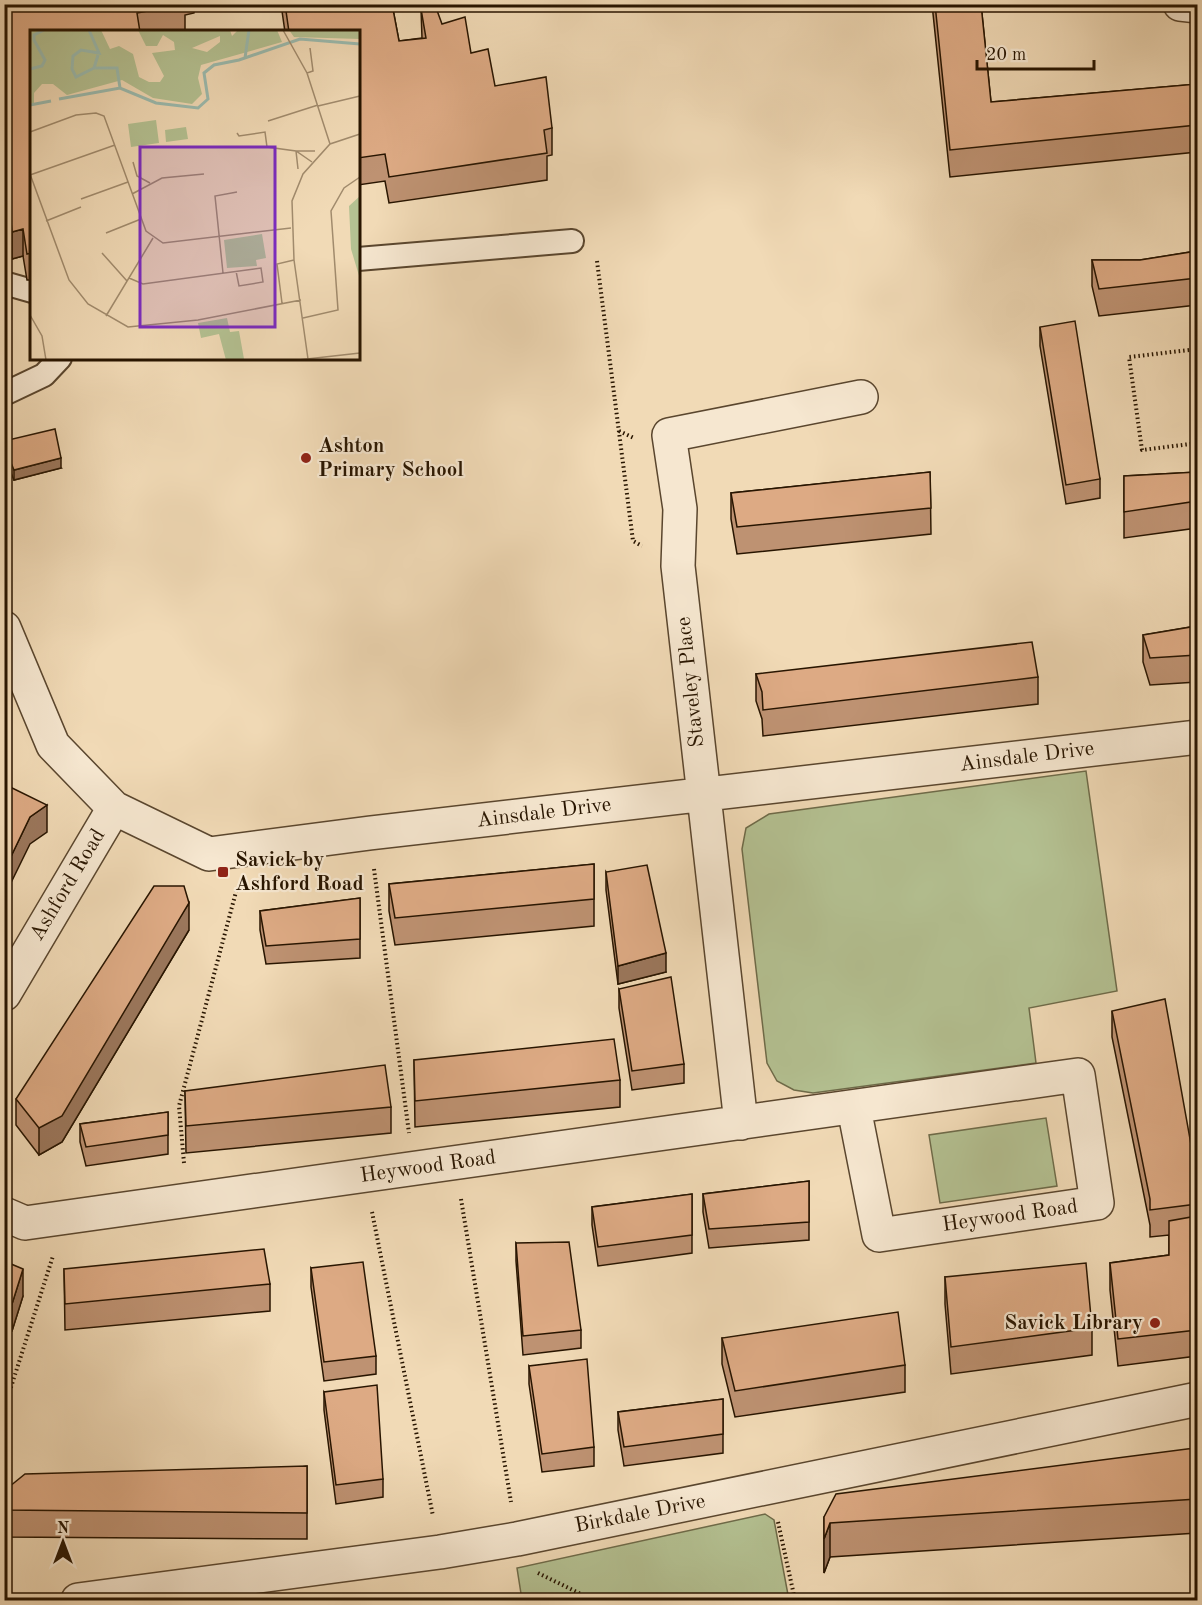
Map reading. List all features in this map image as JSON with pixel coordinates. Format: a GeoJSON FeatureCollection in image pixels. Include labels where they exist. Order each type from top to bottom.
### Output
{"type":"FeatureCollection","features":[{"type":"Feature","properties":{"kind":"street"},"geometry":{"type":"LineString","coordinates":[[1180,4],[1197,6]]}},
{"type":"Feature","properties":{"kind":"street","name":"Staveley Place"},"geometry":{"type":"LineString","coordinates":[[741,1123],[678,566],[680,509],[669,435],[861,397]]}},
{"type":"Feature","properties":{"kind":"street","name":"Ainsdale Drive"},"geometry":{"type":"LineString","coordinates":[[6,634],[53,745],[114,808],[209,854],[370,833],[1197,737]]}},
{"type":"Feature","properties":{"kind":"street","name":"Ashford Road"},"geometry":{"type":"LineString","coordinates":[[4,994],[114,808]]}},
{"type":"Feature","properties":{"kind":"street","name":"Heywood Road"},"geometry":{"type":"LineString","coordinates":[[4,1214],[25,1223],[1078,1075],[1097,1203],[879,1235],[854,1108]]}},
{"type":"Feature","properties":{"kind":"street","name":"Birkdale Drive"},"geometry":{"type":"LineString","coordinates":[[78,1600],[440,1552],[517,1539],[1197,1399]]}},
{"type":"Feature","properties":{"kind":"lane"},"geometry":{"type":"LineString","coordinates":[[360,258],[572,241]]}},
{"type":"Feature","properties":{"kind":"lane"},"geometry":{"type":"LineString","coordinates":[[4,283],[30,290]]}},
{"type":"Feature","properties":{"kind":"lane"},"geometry":{"type":"LineString","coordinates":[[4,394],[44,375],[58,360]]}},
{"type":"Feature","properties":{"kind":"path"},"geometry":{"type":"LineString","coordinates":[[572,241],[595,237],[633,541],[678,566]]}},
{"type":"Feature","properties":{"kind":"path"},"geometry":{"type":"LineString","coordinates":[[1197,349],[1129,357],[1142,450],[1197,443]]}},
{"type":"Feature","properties":{"kind":"path"},"geometry":{"type":"LineString","coordinates":[[370,833],[413,1168]]}},
{"type":"Feature","properties":{"kind":"path"},"geometry":{"type":"LineString","coordinates":[[187,1200],[179,1106],[247,849]]}},
{"type":"Feature","properties":{"kind":"path"},"geometry":{"type":"LineString","coordinates":[[456,1163],[521,1557],[530,1568],[593,1600]]}},
{"type":"Feature","properties":{"kind":"path"},"geometry":{"type":"LineString","coordinates":[[364,1176],[440,1552]]}},
{"type":"Feature","properties":{"kind":"path"},"geometry":{"type":"LineString","coordinates":[[4,1409],[66,1217]]}},
{"type":"Feature","properties":{"kind":"path"},"geometry":{"type":"LineString","coordinates":[[771,1488],[795,1600]]}},
{"type":"Feature","properties":{"kind":"green space"},"geometry":{"type":"Polygon","coordinates":[[[1086,771],[1117,991],[1029,1008],[1036,1063],[813,1093],[794,1090],[777,1081],[767,1063],[742,849],[746,828],[769,814],[1086,771]]]}},
{"type":"Feature","properties":{"kind":"green space"},"geometry":{"type":"Polygon","coordinates":[[[1046,1118],[1057,1186],[940,1203],[929,1135],[1046,1118]]]}},
{"type":"Feature","properties":{"kind":"green space"},"geometry":{"type":"Polygon","coordinates":[[[765,1514],[774,1520],[789,1600],[522,1600],[517,1568],[765,1514]]]}},
{"type":"Feature","properties":{"kind":"building"},"geometry":{"type":"Polygon","coordinates":[[[4,4],[185,4],[137,13],[140,30],[30,30],[30,253],[27,254],[23,229],[12,232],[4,147],[4,4]]]}},
{"type":"Feature","properties":{"kind":"building"},"geometry":{"type":"Polygon","coordinates":[[[285,4],[392,4],[399,41],[426,38],[421,9],[435,5],[442,24],[465,17],[471,53],[488,49],[495,86],[546,77],[552,128],[544,130],[547,153],[389,177],[385,154],[360,158],[360,30],[289,30],[285,4]]]}},
{"type":"Feature","properties":{"kind":"building"},"geometry":{"type":"Polygon","coordinates":[[[935,4],[981,4],[991,102],[1197,84],[1197,125],[950,150],[935,4]]]}},
{"type":"Feature","properties":{"kind":"building"},"geometry":{"type":"Polygon","coordinates":[[[1197,251],[1197,278],[1099,289],[1092,260],[1140,260],[1197,251]]]}},
{"type":"Feature","properties":{"kind":"building"},"geometry":{"type":"Polygon","coordinates":[[[1075,321],[1100,479],[1066,485],[1040,327],[1075,321]]]}},
{"type":"Feature","properties":{"kind":"building"},"geometry":{"type":"Polygon","coordinates":[[[55,429],[61,458],[14,470],[4,441],[55,429]]]}},
{"type":"Feature","properties":{"kind":"building"},"geometry":{"type":"Polygon","coordinates":[[[930,472],[931,508],[737,527],[731,493],[930,472]]]}},
{"type":"Feature","properties":{"kind":"building"},"geometry":{"type":"Polygon","coordinates":[[[1197,472],[1197,501],[1124,512],[1124,476],[1197,472]]]}},
{"type":"Feature","properties":{"kind":"building"},"geometry":{"type":"Polygon","coordinates":[[[1197,626],[1197,655],[1150,658],[1143,635],[1197,626]]]}},
{"type":"Feature","properties":{"kind":"building"},"geometry":{"type":"Polygon","coordinates":[[[1032,642],[1038,677],[763,710],[762,692],[756,674],[1032,642]]]}},
{"type":"Feature","properties":{"kind":"building"},"geometry":{"type":"Polygon","coordinates":[[[4,784],[47,805],[30,817],[4,871],[4,784]]]}},
{"type":"Feature","properties":{"kind":"building"},"geometry":{"type":"Polygon","coordinates":[[[594,864],[594,899],[395,918],[389,884],[594,864]]]}},
{"type":"Feature","properties":{"kind":"building"},"geometry":{"type":"Polygon","coordinates":[[[647,865],[666,953],[618,966],[606,872],[647,865]]]}},
{"type":"Feature","properties":{"kind":"building"},"geometry":{"type":"Polygon","coordinates":[[[154,886],[184,886],[189,903],[62,1116],[39,1128],[16,1099],[154,886]]]}},
{"type":"Feature","properties":{"kind":"building"},"geometry":{"type":"Polygon","coordinates":[[[360,898],[360,939],[266,946],[260,911],[360,898]]]}},
{"type":"Feature","properties":{"kind":"building"},"geometry":{"type":"Polygon","coordinates":[[[671,977],[684,1064],[632,1071],[619,989],[671,977]]]}},
{"type":"Feature","properties":{"kind":"building"},"geometry":{"type":"Polygon","coordinates":[[[1165,999],[1197,1178],[1197,1204],[1150,1210],[1150,1199],[1112,1011],[1165,999]]]}},
{"type":"Feature","properties":{"kind":"building"},"geometry":{"type":"Polygon","coordinates":[[[614,1039],[620,1080],[415,1101],[414,1060],[614,1039]]]}},
{"type":"Feature","properties":{"kind":"building"},"geometry":{"type":"Polygon","coordinates":[[[385,1065],[391,1107],[186,1126],[185,1091],[385,1065]]]}},
{"type":"Feature","properties":{"kind":"building"},"geometry":{"type":"Polygon","coordinates":[[[168,1112],[168,1135],[86,1147],[80,1124],[168,1112]]]}},
{"type":"Feature","properties":{"kind":"building"},"geometry":{"type":"Polygon","coordinates":[[[809,1181],[809,1222],[709,1229],[703,1194],[809,1181]]]}},
{"type":"Feature","properties":{"kind":"building"},"geometry":{"type":"Polygon","coordinates":[[[692,1194],[692,1235],[598,1247],[592,1207],[692,1194]]]}},
{"type":"Feature","properties":{"kind":"building","name":"Savick Library"},"geometry":{"type":"Polygon","coordinates":[[[1197,1216],[1197,1330],[1118,1339],[1110,1263],[1169,1255],[1169,1221],[1197,1216]]]}},
{"type":"Feature","properties":{"kind":"building"},"geometry":{"type":"Polygon","coordinates":[[[569,1242],[581,1330],[523,1336],[516,1243],[569,1242]]]}},
{"type":"Feature","properties":{"kind":"building"},"geometry":{"type":"Polygon","coordinates":[[[264,1249],[270,1284],[65,1304],[64,1269],[264,1249]]]}},
{"type":"Feature","properties":{"kind":"building"},"geometry":{"type":"Polygon","coordinates":[[[4,1261],[23,1269],[12,1304],[4,1301],[4,1261]]]}},
{"type":"Feature","properties":{"kind":"building"},"geometry":{"type":"Polygon","coordinates":[[[363,1262],[376,1356],[324,1362],[311,1268],[363,1262]]]}},
{"type":"Feature","properties":{"kind":"building"},"geometry":{"type":"Polygon","coordinates":[[[1086,1263],[1092,1328],[951,1347],[945,1277],[1086,1263]]]}},
{"type":"Feature","properties":{"kind":"building"},"geometry":{"type":"Polygon","coordinates":[[[898,1312],[905,1365],[735,1391],[722,1338],[898,1312]]]}},
{"type":"Feature","properties":{"kind":"building"},"geometry":{"type":"Polygon","coordinates":[[[587,1359],[594,1447],[542,1454],[529,1366],[587,1359]]]}},
{"type":"Feature","properties":{"kind":"building"},"geometry":{"type":"Polygon","coordinates":[[[377,1385],[383,1479],[336,1485],[324,1392],[377,1385]]]}},
{"type":"Feature","properties":{"kind":"building"},"geometry":{"type":"Polygon","coordinates":[[[723,1399],[723,1434],[624,1447],[618,1412],[723,1399]]]}},
{"type":"Feature","properties":{"kind":"building"},"geometry":{"type":"Polygon","coordinates":[[[1197,1448],[1197,1499],[830,1523],[824,1539],[824,1517],[836,1494],[1197,1448]]]}},
{"type":"Feature","properties":{"kind":"building"},"geometry":{"type":"Polygon","coordinates":[[[307,1466],[307,1513],[4,1510],[4,1491],[25,1474],[307,1466]]]}},
{"type":"Feature","properties":{"kind":"place","name":"Ashton Primary School"},"geometry":{"type":"Point","coordinates":[306,458]}},
{"type":"Feature","properties":{"kind":"place","name":"Savick by Ashford Road"},"geometry":{"type":"Point","coordinates":[223,872]}},
{"type":"Feature","properties":{"kind":"place","name":"Savick Library"},"geometry":{"type":"Point","coordinates":[1155,1323]}}]}
